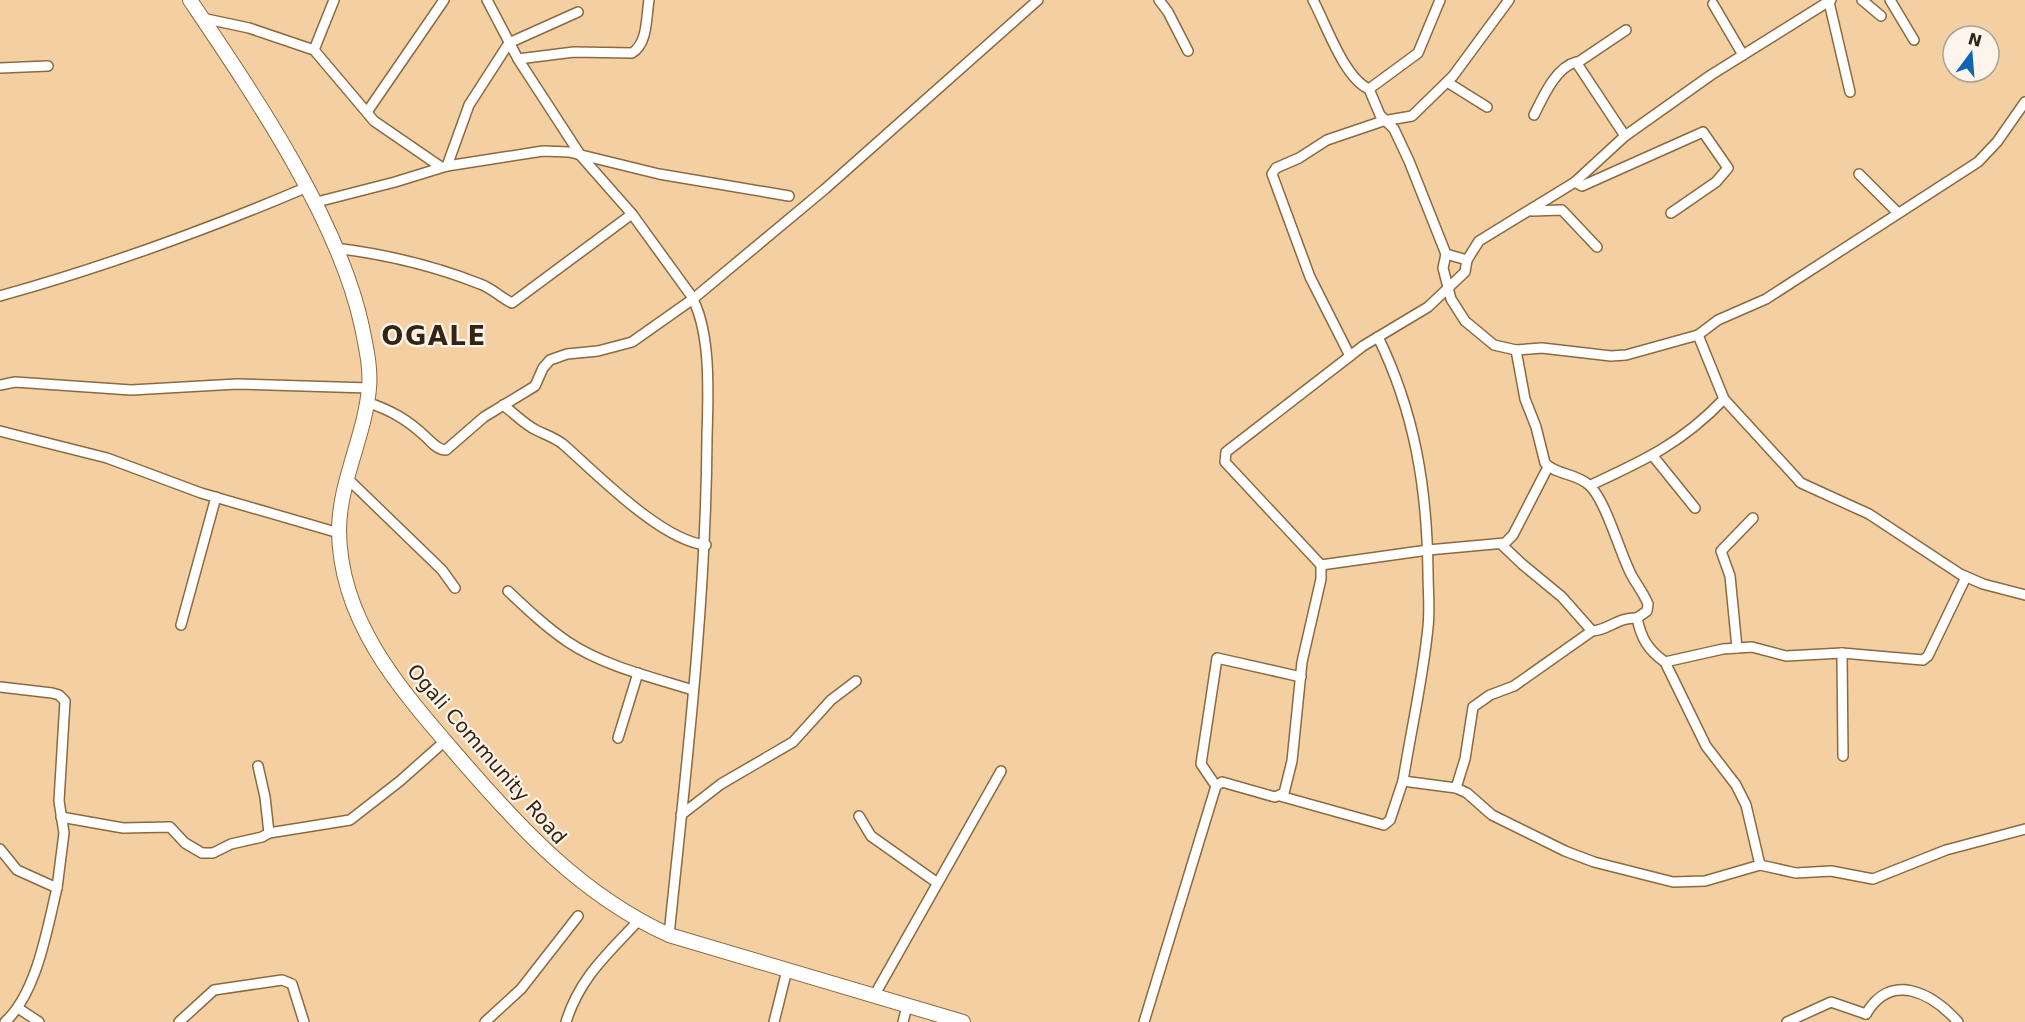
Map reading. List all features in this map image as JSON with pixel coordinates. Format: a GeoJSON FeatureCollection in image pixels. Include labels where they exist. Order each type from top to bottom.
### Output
{"type":"FeatureCollection","features":[{"type":"Feature","properties":{"kind":"street","name":"Ogali Community Road"},"geometry":{"type":"LineString","coordinates":[[190,0],[270,125],[305,188],[335,248],[359,313],[367,351],[368,395],[340,517],[339,533],[346,582],[365,630],[398,684],[445,741],[544,850],[580,882],[638,921],[669,935],[960,1022]]}},
{"type":"Feature","properties":{"kind":"street"},"geometry":{"type":"LineString","coordinates":[[314,50],[334,0]]}},
{"type":"Feature","properties":{"kind":"street"},"geometry":{"type":"LineString","coordinates":[[367,112],[444,0]]}},
{"type":"Feature","properties":{"kind":"street"},"geometry":{"type":"LineString","coordinates":[[488,0],[518,59],[581,156],[632,214],[693,299],[702,330],[708,397],[706,545],[669,935]]}},
{"type":"Feature","properties":{"kind":"street"},"geometry":{"type":"LineString","coordinates":[[518,59],[574,52],[632,53],[642,41],[649,0]]}},
{"type":"Feature","properties":{"kind":"street"},"geometry":{"type":"LineString","coordinates":[[0,385],[15,382],[131,390],[237,384],[368,395],[408,421],[441,450],[446,450],[484,417],[535,386],[543,368],[550,360],[567,354],[598,351],[632,342],[693,299],[825,189],[1038,0]]}},
{"type":"Feature","properties":{"kind":"street"},"geometry":{"type":"LineString","coordinates":[[1159,0],[1168,12],[1188,51]]}},
{"type":"Feature","properties":{"kind":"street"},"geometry":{"type":"LineString","coordinates":[[1313,0],[1347,67],[1360,85],[1370,89],[1383,122],[1394,129],[1409,161],[1446,254],[1443,268],[1451,298],[1470,325],[1494,345],[1516,350],[1542,348],[1611,356],[1626,355],[1698,335],[1718,320],[1766,300],[1978,162],[1997,142],[2025,102]]}},
{"type":"Feature","properties":{"kind":"street"},"geometry":{"type":"LineString","coordinates":[[1370,89],[1418,53],[1440,0]]}},
{"type":"Feature","properties":{"kind":"street"},"geometry":{"type":"LineString","coordinates":[[1350,356],[1310,277],[1272,174],[1276,168],[1299,158],[1328,140],[1383,122],[1412,116],[1447,82],[1509,0]]}},
{"type":"Feature","properties":{"kind":"street"},"geometry":{"type":"LineString","coordinates":[[1862,0],[1881,16]]}},
{"type":"Feature","properties":{"kind":"street"},"geometry":{"type":"LineString","coordinates":[[1890,0],[1914,40]]}},
{"type":"Feature","properties":{"kind":"street"},"geometry":{"type":"LineString","coordinates":[[1322,565],[1276,513],[1225,462],[1225,457],[1232,447],[1350,356],[1428,307],[1465,272],[1467,260],[1479,241],[1575,182],[1625,136],[1825,2],[1850,92]]}},
{"type":"Feature","properties":{"kind":"street"},"geometry":{"type":"LineString","coordinates":[[1713,4],[1743,55]]}},
{"type":"Feature","properties":{"kind":"street"},"geometry":{"type":"LineString","coordinates":[[444,166],[468,105],[510,43],[578,12]]}},
{"type":"Feature","properties":{"kind":"street"},"geometry":{"type":"LineString","coordinates":[[202,18],[276,36],[314,50],[380,126],[444,166]]}},
{"type":"Feature","properties":{"kind":"street"},"geometry":{"type":"LineString","coordinates":[[1534,115],[1545,93],[1567,64],[1577,63],[1626,30]]}},
{"type":"Feature","properties":{"kind":"street"},"geometry":{"type":"LineString","coordinates":[[1577,63],[1625,136]]}},
{"type":"Feature","properties":{"kind":"street"},"geometry":{"type":"LineString","coordinates":[[0,68],[48,66]]}},
{"type":"Feature","properties":{"kind":"street"},"geometry":{"type":"LineString","coordinates":[[1447,82],[1487,107]]}},
{"type":"Feature","properties":{"kind":"street"},"geometry":{"type":"LineString","coordinates":[[1575,182],[1582,186],[1703,132],[1728,168],[1716,182],[1671,213]]}},
{"type":"Feature","properties":{"kind":"street"},"geometry":{"type":"LineString","coordinates":[[313,203],[395,182],[444,166],[543,151],[569,152],[659,174],[789,196]]}},
{"type":"Feature","properties":{"kind":"street"},"geometry":{"type":"LineString","coordinates":[[1859,174],[1899,213]]}},
{"type":"Feature","properties":{"kind":"street"},"geometry":{"type":"LineString","coordinates":[[0,296],[68,276],[213,226],[305,188]]}},
{"type":"Feature","properties":{"kind":"street"},"geometry":{"type":"LineString","coordinates":[[1527,212],[1551,208],[1562,210],[1597,247]]}},
{"type":"Feature","properties":{"kind":"street"},"geometry":{"type":"LineString","coordinates":[[335,248],[395,259],[465,278],[486,286],[512,303],[632,214]]}},
{"type":"Feature","properties":{"kind":"street"},"geometry":{"type":"LineString","coordinates":[[1446,254],[1467,260]]}},
{"type":"Feature","properties":{"kind":"street"},"geometry":{"type":"LineString","coordinates":[[1698,335],[1724,399],[1806,487],[1869,514],[1966,577],[2025,595]]}},
{"type":"Feature","properties":{"kind":"street"},"geometry":{"type":"LineString","coordinates":[[1144,1022],[1216,786],[1222,782],[1233,783],[1384,825],[1390,820],[1402,781],[1428,630],[1428,550],[1424,483],[1418,453],[1402,393],[1378,337]]}},
{"type":"Feature","properties":{"kind":"street"},"geometry":{"type":"LineString","coordinates":[[1456,788],[1465,759],[1473,707],[1490,694],[1514,686],[1592,631],[1603,630],[1625,618],[1637,618],[1647,611],[1648,604],[1631,574],[1610,522],[1591,485],[1573,474],[1548,467],[1545,463],[1536,427],[1525,399],[1516,350]]}},
{"type":"Feature","properties":{"kind":"street"},"geometry":{"type":"LineString","coordinates":[[1591,485],[1653,456],[1699,425],[1724,399]]}},
{"type":"Feature","properties":{"kind":"street"},"geometry":{"type":"LineString","coordinates":[[503,405],[536,430],[555,438],[587,469],[650,518],[687,542],[706,545]]}},
{"type":"Feature","properties":{"kind":"street"},"geometry":{"type":"LineString","coordinates":[[0,431],[107,458],[216,497],[339,533]]}},
{"type":"Feature","properties":{"kind":"street"},"geometry":{"type":"LineString","coordinates":[[1653,456],[1695,508]]}},
{"type":"Feature","properties":{"kind":"street"},"geometry":{"type":"LineString","coordinates":[[1322,565],[1428,550],[1501,544],[1509,541],[1548,467]]}},
{"type":"Feature","properties":{"kind":"street"},"geometry":{"type":"LineString","coordinates":[[348,479],[442,570],[455,588]]}},
{"type":"Feature","properties":{"kind":"street"},"geometry":{"type":"LineString","coordinates":[[181,625],[216,497]]}},
{"type":"Feature","properties":{"kind":"street"},"geometry":{"type":"LineString","coordinates":[[1737,648],[1730,576],[1721,551],[1753,518]]}},
{"type":"Feature","properties":{"kind":"street"},"geometry":{"type":"LineString","coordinates":[[1501,544],[1521,564],[1562,597],[1592,631]]}},
{"type":"Feature","properties":{"kind":"street"},"geometry":{"type":"LineString","coordinates":[[1280,796],[1284,793],[1292,761],[1301,677],[1322,565]]}},
{"type":"Feature","properties":{"kind":"street"},"geometry":{"type":"LineString","coordinates":[[1665,662],[1709,651],[1737,648],[1759,648],[1786,656],[1842,653],[1926,659],[1966,577]]}},
{"type":"Feature","properties":{"kind":"street"},"geometry":{"type":"LineString","coordinates":[[508,591],[530,613],[569,643],[638,673],[693,690]]}},
{"type":"Feature","properties":{"kind":"street"},"geometry":{"type":"LineString","coordinates":[[1637,618],[1647,647],[1665,662],[1706,746],[1736,785],[1746,805],[1760,866]]}},
{"type":"Feature","properties":{"kind":"street"},"geometry":{"type":"LineString","coordinates":[[1842,653],[1843,756]]}},
{"type":"Feature","properties":{"kind":"street"},"geometry":{"type":"LineString","coordinates":[[1216,786],[1201,764],[1217,658],[1301,677]]}},
{"type":"Feature","properties":{"kind":"street"},"geometry":{"type":"LineString","coordinates":[[618,738],[638,673]]}},
{"type":"Feature","properties":{"kind":"street"},"geometry":{"type":"LineString","coordinates":[[681,815],[721,784],[792,742],[831,700],[856,681]]}},
{"type":"Feature","properties":{"kind":"street"},"geometry":{"type":"LineString","coordinates":[[0,687],[52,693],[59,695],[65,701],[59,801],[64,833],[57,888],[39,959],[18,1008],[5,1022]]}},
{"type":"Feature","properties":{"kind":"street"},"geometry":{"type":"LineString","coordinates":[[62,817],[123,828],[170,827],[185,843],[202,853],[213,853],[231,844],[262,837],[269,833],[350,820],[400,781],[445,741]]}},
{"type":"Feature","properties":{"kind":"street"},"geometry":{"type":"LineString","coordinates":[[258,766],[265,797],[269,833]]}},
{"type":"Feature","properties":{"kind":"street"},"geometry":{"type":"LineString","coordinates":[[874,996],[929,902],[936,882],[1001,771]]}},
{"type":"Feature","properties":{"kind":"street"},"geometry":{"type":"LineString","coordinates":[[1402,781],[1456,788],[1467,793],[1492,815],[1577,856],[1610,867],[1684,883],[1705,882],[1760,866],[1796,873],[1831,871],[1873,879],[1946,850],[2025,829]]}},
{"type":"Feature","properties":{"kind":"street"},"geometry":{"type":"LineString","coordinates":[[859,816],[871,836],[936,882]]}},
{"type":"Feature","properties":{"kind":"street"},"geometry":{"type":"LineString","coordinates":[[0,849],[17,870],[57,888]]}},
{"type":"Feature","properties":{"kind":"street"},"geometry":{"type":"LineString","coordinates":[[485,1022],[521,989],[578,916]]}},
{"type":"Feature","properties":{"kind":"street"},"geometry":{"type":"LineString","coordinates":[[567,1022],[575,996],[590,973],[638,921]]}},
{"type":"Feature","properties":{"kind":"street"},"geometry":{"type":"LineString","coordinates":[[774,1022],[787,970]]}},
{"type":"Feature","properties":{"kind":"street"},"geometry":{"type":"LineString","coordinates":[[179,1022],[214,990],[282,980],[292,984],[304,1022]]}},
{"type":"Feature","properties":{"kind":"street"},"geometry":{"type":"LineString","coordinates":[[1787,1022],[1831,1002],[1868,1018],[1874,1003],[1888,992],[1902,988],[1935,1002],[1958,1022]]}},
{"type":"Feature","properties":{"kind":"street"},"geometry":{"type":"LineString","coordinates":[[903,1022],[907,1006]]}},
{"type":"Feature","properties":{"kind":"street"},"geometry":{"type":"LineString","coordinates":[[18,1008],[39,1022]]}},
{"type":"Feature","properties":{"kind":"district","name":"OGALE"},"geometry":{"type":"Point","coordinates":[434,336]}}]}
